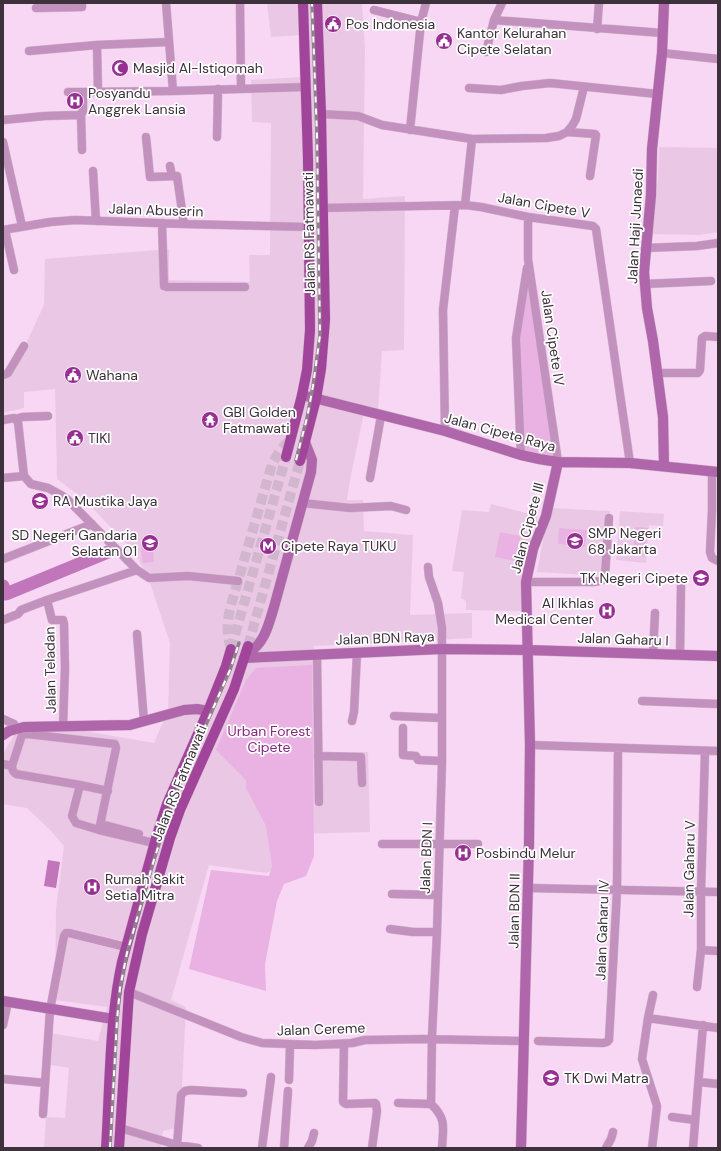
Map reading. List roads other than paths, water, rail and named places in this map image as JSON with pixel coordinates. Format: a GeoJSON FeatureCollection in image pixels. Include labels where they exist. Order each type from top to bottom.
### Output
{"type":"FeatureCollection","features":[{"type":"Feature","properties":{"kind":"main road","name":"Jalan RS Fatmawati"},"geometry":{"type":"LineString","coordinates":[[286,457],[307,370],[310,330],[309,227],[303,3]]}},
{"type":"Feature","properties":{"kind":"main road","name":"Jalan RS Fatmawati"},"geometry":{"type":"LineString","coordinates":[[300,461],[316,398],[322,362],[325,320],[317,3]]}},
{"type":"Feature","properties":{"kind":"main road"},"geometry":{"type":"LineString","coordinates":[[304,21],[305,18],[312,19],[318,15]]}},
{"type":"Feature","properties":{"kind":"main road"},"geometry":{"type":"LineString","coordinates":[[304,21],[315,24],[318,27]]}},
{"type":"Feature","properties":{"kind":"main road","name":"Jalan RS Fatmawati"},"geometry":{"type":"LineString","coordinates":[[106,1148],[113,1019],[118,983],[126,947],[155,840],[172,791],[208,711],[226,666],[231,649]]}},
{"type":"Feature","properties":{"kind":"main road","name":"Jalan RS Fatmawati"},"geometry":{"type":"LineString","coordinates":[[119,1148],[129,992],[142,934],[170,838],[187,793],[234,689],[246,652]]}},
{"type":"Feature","properties":{"kind":"main road"},"geometry":{"type":"LineString","coordinates":[[111,1072],[123,1073]]}},
{"type":"Feature","properties":{"kind":"street"},"geometry":{"type":"LineString","coordinates":[[36,8],[82,7],[82,3]]}},
{"type":"Feature","properties":{"kind":"street"},"geometry":{"type":"LineString","coordinates":[[166,3],[173,91]]}},
{"type":"Feature","properties":{"kind":"street"},"geometry":{"type":"LineString","coordinates":[[240,3],[241,89]]}},
{"type":"Feature","properties":{"kind":"street"},"geometry":{"type":"LineString","coordinates":[[410,130],[421,22],[426,3]]}},
{"type":"Feature","properties":{"kind":"street"},"geometry":{"type":"LineString","coordinates":[[486,52],[494,20],[502,3]]}},
{"type":"Feature","properties":{"kind":"street"},"geometry":{"type":"LineString","coordinates":[[597,29],[599,3]]}},
{"type":"Feature","properties":{"kind":"street","name":"Jalan Haji Junaedi"},"geometry":{"type":"LineString","coordinates":[[664,3],[662,53],[652,149],[651,197],[645,248],[644,272],[646,308],[658,373],[663,417],[664,466]]}},
{"type":"Feature","properties":{"kind":"street"},"geometry":{"type":"LineString","coordinates":[[374,10],[421,22]]}},
{"type":"Feature","properties":{"kind":"street"},"geometry":{"type":"LineString","coordinates":[[494,20],[662,34]]}},
{"type":"Feature","properties":{"kind":"street"},"geometry":{"type":"LineString","coordinates":[[29,51],[97,45],[168,42]]}},
{"type":"Feature","properties":{"kind":"street"},"geometry":{"type":"LineString","coordinates":[[97,45],[98,92]]}},
{"type":"Feature","properties":{"kind":"street"},"geometry":{"type":"LineString","coordinates":[[662,53],[718,59]]}},
{"type":"Feature","properties":{"kind":"street"},"geometry":{"type":"LineString","coordinates":[[470,88],[502,90],[550,83],[657,94]]}},
{"type":"Feature","properties":{"kind":"street"},"geometry":{"type":"LineString","coordinates":[[68,92],[173,91],[306,87]]}},
{"type":"Feature","properties":{"kind":"street"},"geometry":{"type":"LineString","coordinates":[[321,114],[358,116],[378,124],[472,139],[546,138],[559,136],[567,132],[576,119],[584,87]]}},
{"type":"Feature","properties":{"kind":"street"},"geometry":{"type":"LineString","coordinates":[[217,137],[218,89]]}},
{"type":"Feature","properties":{"kind":"street"},"geometry":{"type":"LineString","coordinates":[[82,150],[81,114],[83,112],[83,92]]}},
{"type":"Feature","properties":{"kind":"street"},"geometry":{"type":"LineString","coordinates":[[3,120],[44,116],[78,116],[81,114]]}},
{"type":"Feature","properties":{"kind":"street"},"geometry":{"type":"LineString","coordinates":[[567,132],[596,135],[590,176]]}},
{"type":"Feature","properties":{"kind":"street"},"geometry":{"type":"LineString","coordinates":[[146,137],[150,177],[177,176],[184,224]]}},
{"type":"Feature","properties":{"kind":"street"},"geometry":{"type":"LineString","coordinates":[[465,206],[472,139]]}},
{"type":"Feature","properties":{"kind":"street"},"geometry":{"type":"LineString","coordinates":[[3,142],[22,226]]}},
{"type":"Feature","properties":{"kind":"street"},"geometry":{"type":"LineString","coordinates":[[170,166],[172,176]]}},
{"type":"Feature","properties":{"kind":"street"},"geometry":{"type":"LineString","coordinates":[[93,171],[96,221]]}},
{"type":"Feature","properties":{"kind":"street"},"geometry":{"type":"LineString","coordinates":[[445,432],[443,310],[455,206]]}},
{"type":"Feature","properties":{"kind":"street","name":"Jalan Cipete V"},"geometry":{"type":"LineString","coordinates":[[323,208],[481,207],[528,217],[590,224],[594,226],[596,229],[630,463]]}},
{"type":"Feature","properties":{"kind":"street","name":"Jalan Cipete IV"},"geometry":{"type":"LineString","coordinates":[[528,217],[528,259],[558,462]]}},
{"type":"Feature","properties":{"kind":"street","name":"Jalan Abuserin"},"geometry":{"type":"LineString","coordinates":[[4,230],[22,226],[64,221],[309,227]]}},
{"type":"Feature","properties":{"kind":"street"},"geometry":{"type":"LineString","coordinates":[[162,223],[164,286],[245,287]]}},
{"type":"Feature","properties":{"kind":"street"},"geometry":{"type":"LineString","coordinates":[[4,230],[14,270]]}},
{"type":"Feature","properties":{"kind":"street"},"geometry":{"type":"LineString","coordinates":[[645,248],[697,246],[718,243]]}},
{"type":"Feature","properties":{"kind":"street"},"geometry":{"type":"LineString","coordinates":[[521,455],[516,338],[528,259]]}},
{"type":"Feature","properties":{"kind":"street"},"geometry":{"type":"LineString","coordinates":[[645,284],[711,281]]}},
{"type":"Feature","properties":{"kind":"street"},"geometry":{"type":"LineString","coordinates":[[658,373],[698,373],[700,370],[702,338],[705,336],[718,337]]}},
{"type":"Feature","properties":{"kind":"street"},"geometry":{"type":"LineString","coordinates":[[3,375],[8,373],[24,346]]}},
{"type":"Feature","properties":{"kind":"street","name":"Jalan Cipete Raya"},"geometry":{"type":"LineString","coordinates":[[302,395],[445,432],[521,455],[558,462],[630,463],[715,471]]}},
{"type":"Feature","properties":{"kind":"street"},"geometry":{"type":"LineString","coordinates":[[3,420],[22,417],[48,416]]}},
{"type":"Feature","properties":{"kind":"street"},"geometry":{"type":"LineString","coordinates":[[370,478],[381,416]]}},
{"type":"Feature","properties":{"kind":"street"},"geometry":{"type":"LineString","coordinates":[[16,419],[18,422],[24,476],[31,484],[48,488],[61,495],[137,570],[149,578],[188,576],[238,581]]}},
{"type":"Feature","properties":{"kind":"street"},"geometry":{"type":"LineString","coordinates":[[246,652],[256,649],[260,644],[269,622],[311,472],[312,460],[305,442]]}},
{"type":"Feature","properties":{"kind":"street","name":"Jalan Cipete III"},"geometry":{"type":"LineString","coordinates":[[527,650],[526,582],[533,549],[546,516],[558,462]]}},
{"type":"Feature","properties":{"kind":"street"},"geometry":{"type":"LineString","coordinates":[[715,471],[710,556],[718,561]]}},
{"type":"Feature","properties":{"kind":"street"},"geometry":{"type":"LineString","coordinates":[[3,478],[24,476]]}},
{"type":"Feature","properties":{"kind":"street"},"geometry":{"type":"LineString","coordinates":[[302,503],[350,508],[391,506],[406,510]]}},
{"type":"Feature","properties":{"kind":"street"},"geometry":{"type":"LineString","coordinates":[[526,582],[595,582],[603,580],[609,518]]}},
{"type":"Feature","properties":{"kind":"street"},"geometry":{"type":"LineString","coordinates":[[3,558],[7,558],[92,524]]}},
{"type":"Feature","properties":{"kind":"street","name":"Jalan BDN I"},"geometry":{"type":"LineString","coordinates":[[428,566],[429,577],[438,603],[442,628],[442,761],[431,1104]]}},
{"type":"Feature","properties":{"kind":"street"},"geometry":{"type":"LineString","coordinates":[[3,620],[18,614],[21,610],[47,600],[137,570]]}},
{"type":"Feature","properties":{"kind":"street"},"geometry":{"type":"LineString","coordinates":[[680,655],[681,585]]}},
{"type":"Feature","properties":{"kind":"street","name":"Jalan Teladan"},"geometry":{"type":"LineString","coordinates":[[47,600],[52,620],[61,619],[64,624],[65,668],[63,726]]}},
{"type":"Feature","properties":{"kind":"street"},"geometry":{"type":"LineString","coordinates":[[653,654],[655,613]]}},
{"type":"Feature","properties":{"kind":"street"},"geometry":{"type":"LineString","coordinates":[[136,634],[144,721]]}},
{"type":"Feature","properties":{"kind":"street","name":"Jalan BDN Raya"},"geometry":{"type":"LineString","coordinates":[[246,652],[317,655],[442,649],[527,650]]}},
{"type":"Feature","properties":{"kind":"street","name":"Jalan Gaharu I"},"geometry":{"type":"LineString","coordinates":[[527,650],[718,656]]}},
{"type":"Feature","properties":{"kind":"street","name":"Jalan BDN II"},"geometry":{"type":"LineString","coordinates":[[521,1148],[530,745],[527,650]]}},
{"type":"Feature","properties":{"kind":"street"},"geometry":{"type":"LineString","coordinates":[[352,721],[354,712],[357,653]]}},
{"type":"Feature","properties":{"kind":"street"},"geometry":{"type":"LineString","coordinates":[[317,655],[319,802]]}},
{"type":"Feature","properties":{"kind":"street"},"geometry":{"type":"LineString","coordinates":[[642,701],[718,704]]}},
{"type":"Feature","properties":{"kind":"street"},"geometry":{"type":"LineString","coordinates":[[3,735],[16,729],[34,726],[130,725],[184,710],[197,709],[208,711]]}},
{"type":"Feature","properties":{"kind":"street"},"geometry":{"type":"LineString","coordinates":[[394,716],[442,718]]}},
{"type":"Feature","properties":{"kind":"street"},"geometry":{"type":"LineString","coordinates":[[3,719],[14,724],[16,729]]}},
{"type":"Feature","properties":{"kind":"street"},"geometry":{"type":"LineString","coordinates":[[403,728],[403,755],[416,756],[418,760],[442,761]]}},
{"type":"Feature","properties":{"kind":"street"},"geometry":{"type":"LineString","coordinates":[[12,768],[21,737],[25,734],[113,743],[116,745],[100,827]]}},
{"type":"Feature","properties":{"kind":"street"},"geometry":{"type":"LineString","coordinates":[[530,745],[718,751]]}},
{"type":"Feature","properties":{"kind":"street","name":"Jalan Gaharu IV"},"geometry":{"type":"LineString","coordinates":[[538,1042],[603,1043],[608,1041],[614,973],[617,890],[618,748]]}},
{"type":"Feature","properties":{"kind":"street","name":"Jalan Gaharu V"},"geometry":{"type":"LineString","coordinates":[[697,987],[701,950],[705,751]]}},
{"type":"Feature","properties":{"kind":"street"},"geometry":{"type":"LineString","coordinates":[[318,756],[361,757],[362,783]]}},
{"type":"Feature","properties":{"kind":"street"},"geometry":{"type":"LineString","coordinates":[[3,764],[12,768],[16,774],[108,791]]}},
{"type":"Feature","properties":{"kind":"street"},"geometry":{"type":"LineString","coordinates":[[3,769],[12,768]]}},
{"type":"Feature","properties":{"kind":"street"},"geometry":{"type":"LineString","coordinates":[[80,785],[73,819],[76,823],[155,840]]}},
{"type":"Feature","properties":{"kind":"street"},"geometry":{"type":"LineString","coordinates":[[382,844],[478,844]]}},
{"type":"Feature","properties":{"kind":"street"},"geometry":{"type":"LineString","coordinates":[[528,888],[718,892]]}},
{"type":"Feature","properties":{"kind":"street"},"geometry":{"type":"LineString","coordinates":[[392,894],[438,895]]}},
{"type":"Feature","properties":{"kind":"street"},"geometry":{"type":"LineString","coordinates":[[390,929],[413,932],[437,932]]}},
{"type":"Feature","properties":{"kind":"street"},"geometry":{"type":"LineString","coordinates":[[43,1114],[50,1010],[65,934],[69,933],[126,947]]}},
{"type":"Feature","properties":{"kind":"street"},"geometry":{"type":"LineString","coordinates":[[701,950],[718,951]]}},
{"type":"Feature","properties":{"kind":"street","name":"Jalan Cereme"},"geometry":{"type":"LineString","coordinates":[[129,992],[252,1041],[273,1044],[325,1045],[344,1044],[365,1040],[432,1039],[524,1041]]}},
{"type":"Feature","properties":{"kind":"street"},"geometry":{"type":"LineString","coordinates":[[652,1148],[657,1106],[642,1059],[653,995]]}},
{"type":"Feature","properties":{"kind":"street"},"geometry":{"type":"LineString","coordinates":[[3,1025],[6,1002],[113,1019]]}},
{"type":"Feature","properties":{"kind":"street"},"geometry":{"type":"LineString","coordinates":[[648,1018],[718,1028]]}},
{"type":"Feature","properties":{"kind":"street"},"geometry":{"type":"LineString","coordinates":[[693,1148],[703,1025]]}},
{"type":"Feature","properties":{"kind":"street"},"geometry":{"type":"LineString","coordinates":[[344,1044],[343,1102],[346,1104],[376,1104],[377,1111],[372,1148]]}},
{"type":"Feature","properties":{"kind":"street"},"geometry":{"type":"LineString","coordinates":[[289,1080],[290,1045]]}},
{"type":"Feature","properties":{"kind":"street"},"geometry":{"type":"LineString","coordinates":[[262,1148],[271,1077]]}},
{"type":"Feature","properties":{"kind":"street"},"geometry":{"type":"LineString","coordinates":[[3,1079],[45,1083]]}},
{"type":"Feature","properties":{"kind":"street"},"geometry":{"type":"LineString","coordinates":[[699,1082],[718,1084]]}},
{"type":"Feature","properties":{"kind":"street"},"geometry":{"type":"LineString","coordinates":[[177,1145],[181,1096],[185,1091],[191,1090],[243,1093]]}},
{"type":"Feature","properties":{"kind":"street"},"geometry":{"type":"LineString","coordinates":[[284,1148],[288,1091]]}},
{"type":"Feature","properties":{"kind":"street"},"geometry":{"type":"LineString","coordinates":[[398,1103],[431,1104],[439,1112],[443,1122],[442,1148]]}},
{"type":"Feature","properties":{"kind":"street"},"geometry":{"type":"LineString","coordinates":[[672,1117],[695,1120]]}},
{"type":"Feature","properties":{"kind":"street"},"geometry":{"type":"LineString","coordinates":[[120,1128],[177,1145],[198,1148]]}},
{"type":"Feature","properties":{"kind":"street"},"geometry":{"type":"LineString","coordinates":[[606,1148],[613,1132]]}},
{"type":"Feature","properties":{"kind":"street"},"geometry":{"type":"LineString","coordinates":[[308,1148],[314,1133]]}},
{"type":"Feature","properties":{"kind":"waterway"},"geometry":{"type":"LineString","coordinates":[[3,586],[6,594],[113,550]]}},
{"type":"Feature","properties":{"kind":"tunnel"},"geometry":{"type":"LineString","coordinates":[[231,649],[228,638],[231,605],[272,464],[281,449],[291,439]]}},
{"type":"Feature","properties":{"kind":"tunnel"},"geometry":{"type":"LineString","coordinates":[[231,649],[286,457]]}},
{"type":"Feature","properties":{"kind":"tunnel"},"geometry":{"type":"LineString","coordinates":[[248,646],[300,461]]}},
{"type":"Feature","properties":{"kind":"railway"},"geometry":{"type":"LineString","coordinates":[[296,460],[307,418],[320,335],[317,136],[312,3]]}},
{"type":"Feature","properties":{"kind":"railway"},"geometry":{"type":"LineString","coordinates":[[110,1148],[117,1020],[120,988],[127,953],[174,797],[230,670],[239,643]]}},
{"type":"Feature","properties":{"kind":"place","name":"Pos Indonesia"},"geometry":{"type":"Point","coordinates":[333,24]}},
{"type":"Feature","properties":{"kind":"place","name":"Kantor Kelurahan Cipete Selatan"},"geometry":{"type":"Point","coordinates":[444,41]}},
{"type":"Feature","properties":{"kind":"place","name":"Masjid Al-Istiqomah"},"geometry":{"type":"Point","coordinates":[120,68]}},
{"type":"Feature","properties":{"kind":"place","name":"Posyandu Anggrek Lansia"},"geometry":{"type":"Point","coordinates":[75,101]}},
{"type":"Feature","properties":{"kind":"place","name":"Wahana"},"geometry":{"type":"Point","coordinates":[73,375]}},
{"type":"Feature","properties":{"kind":"place","name":"GBI Golden Fatmawati"},"geometry":{"type":"Point","coordinates":[210,420]}},
{"type":"Feature","properties":{"kind":"place","name":"TIKI"},"geometry":{"type":"Point","coordinates":[75,438]}},
{"type":"Feature","properties":{"kind":"place","name":"RA Mustika Jaya"},"geometry":{"type":"Point","coordinates":[40,501]}},
{"type":"Feature","properties":{"kind":"place","name":"SMP Negeri 68 Jakarta"},"geometry":{"type":"Point","coordinates":[575,541]}},
{"type":"Feature","properties":{"kind":"place","name":"SD Negeri Gandaria Selatan 01"},"geometry":{"type":"Point","coordinates":[150,543]}},
{"type":"Feature","properties":{"kind":"place","name":"Cipete Raya TUKU"},"geometry":{"type":"Point","coordinates":[268,546]}},
{"type":"Feature","properties":{"kind":"place","name":"TK Negeri Cipete"},"geometry":{"type":"Point","coordinates":[701,578]}},
{"type":"Feature","properties":{"kind":"place","name":"Al Ikhlas Medical Center"},"geometry":{"type":"Point","coordinates":[607,611]}},
{"type":"Feature","properties":{"kind":"place","name":"Posbindu Melur"},"geometry":{"type":"Point","coordinates":[463,853]}},
{"type":"Feature","properties":{"kind":"place","name":"Rumah Sakit Setia Mitra"},"geometry":{"type":"Point","coordinates":[92,887]}},
{"type":"Feature","properties":{"kind":"place","name":"TK Dwi Matra"},"geometry":{"type":"Point","coordinates":[551,1078]}},
{"type":"Feature","properties":{"kind":"park label","name":"Urban Forest Cipete"},"geometry":{"type":"Point","coordinates":[269,740]}}]}
